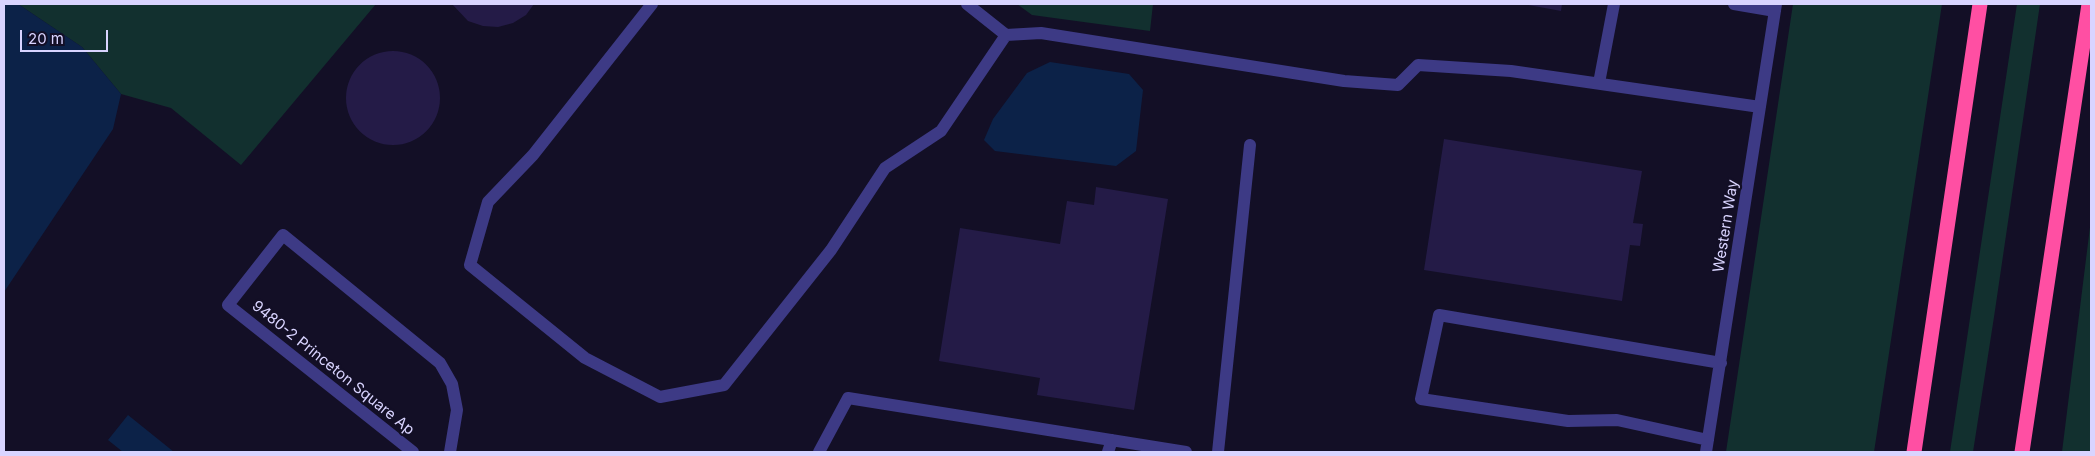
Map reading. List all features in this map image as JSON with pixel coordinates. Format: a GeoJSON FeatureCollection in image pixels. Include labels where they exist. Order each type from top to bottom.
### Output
{"type":"FeatureCollection","features":[{"type":"Feature","properties":{"kind":"highway"},"geometry":{"type":"LineString","coordinates":[[1914,452],[1980,4]]}},
{"type":"Feature","properties":{"kind":"highway"},"geometry":{"type":"LineString","coordinates":[[2022,452],[2089,4]]}},
{"type":"Feature","properties":{"kind":"street"},"geometry":{"type":"LineString","coordinates":[[652,4],[533,155],[488,202],[470,265],[584,358],[660,397],[724,385],[831,250],[885,168],[941,131],[1006,36]]}},
{"type":"Feature","properties":{"kind":"street"},"geometry":{"type":"LineString","coordinates":[[968,4],[1006,36],[1041,33],[1344,81],[1398,85],[1418,65],[1511,71],[1760,107]]}},
{"type":"Feature","properties":{"kind":"street"},"geometry":{"type":"LineString","coordinates":[[1599,83],[1614,4]]}},
{"type":"Feature","properties":{"kind":"street"},"geometry":{"type":"LineString","coordinates":[[1734,4],[1775,7]]}},
{"type":"Feature","properties":{"kind":"street","name":"Western Way"},"geometry":{"type":"LineString","coordinates":[[1707,446],[1775,7]]}},
{"type":"Feature","properties":{"kind":"street"},"geometry":{"type":"LineString","coordinates":[[1218,452],[1250,145]]}},
{"type":"Feature","properties":{"kind":"street","name":"9480-2 Princeton Square Ap"},"geometry":{"type":"LineString","coordinates":[[413,452],[228,305],[283,235],[440,362],[452,384],[457,410],[450,452]]}},
{"type":"Feature","properties":{"kind":"street"},"geometry":{"type":"LineString","coordinates":[[1707,446],[1617,420],[1568,421],[1421,399],[1439,315],[1721,363]]}},
{"type":"Feature","properties":{"kind":"street"},"geometry":{"type":"LineString","coordinates":[[819,452],[848,398],[1110,446],[1186,452]]}},
{"type":"Feature","properties":{"kind":"green space"},"geometry":{"type":"Polygon","coordinates":[[[18,4],[376,4],[241,165],[171,108],[121,94],[82,47],[18,4]]]}},
{"type":"Feature","properties":{"kind":"green space"},"geometry":{"type":"Polygon","coordinates":[[[1017,4],[1153,4],[1150,31],[1032,15],[1017,4]]]}},
{"type":"Feature","properties":{"kind":"green space"},"geometry":{"type":"Polygon","coordinates":[[[1793,4],[1942,4],[1874,452],[1726,452],[1793,4]]]}},
{"type":"Feature","properties":{"kind":"green space"},"geometry":{"type":"Polygon","coordinates":[[[2017,4],[2040,4],[1994,317],[1973,452],[1950,452],[2017,4]]]}},
{"type":"Feature","properties":{"kind":"green space"},"geometry":{"type":"Polygon","coordinates":[[[2091,219],[2091,452],[2062,452],[2091,219]]]}},
{"type":"Feature","properties":{"kind":"water"},"geometry":{"type":"Polygon","coordinates":[[[4,4],[18,4],[82,47],[121,94],[113,129],[4,292],[4,4]]]}},
{"type":"Feature","properties":{"kind":"water"},"geometry":{"type":"Polygon","coordinates":[[[1050,62],[1129,74],[1143,90],[1136,151],[1116,166],[995,151],[984,140],[993,119],[1027,73],[1050,62]]]}},
{"type":"Feature","properties":{"kind":"water"},"geometry":{"type":"Polygon","coordinates":[[[128,415],[174,452],[123,452],[108,440],[128,415]]]}},
{"type":"Feature","properties":{"kind":"building"},"geometry":{"type":"Polygon","coordinates":[[[452,4],[534,4],[526,15],[513,23],[498,27],[483,26],[468,21],[452,4]]]}},
{"type":"Feature","properties":{"kind":"building"},"geometry":{"type":"Polygon","coordinates":[[[1523,4],[1562,4],[1561,11],[1523,4]]]}},
{"type":"Feature","properties":{"kind":"building"},"geometry":{"type":"Polygon","coordinates":[[[384,51],[402,51],[427,64],[437,80],[440,98],[437,116],[427,132],[402,145],[384,145],[359,132],[346,107],[346,89],[359,64],[384,51]]]}},
{"type":"Feature","properties":{"kind":"building"},"geometry":{"type":"Polygon","coordinates":[[[1444,139],[1642,171],[1633,223],[1643,224],[1640,246],[1630,245],[1622,301],[1424,270],[1444,139]]]}},
{"type":"Feature","properties":{"kind":"building"},"geometry":{"type":"Polygon","coordinates":[[[1096,187],[1168,199],[1134,410],[1037,395],[1040,378],[939,361],[960,228],[1060,244],[1067,201],[1094,205],[1096,187]]]}}]}
